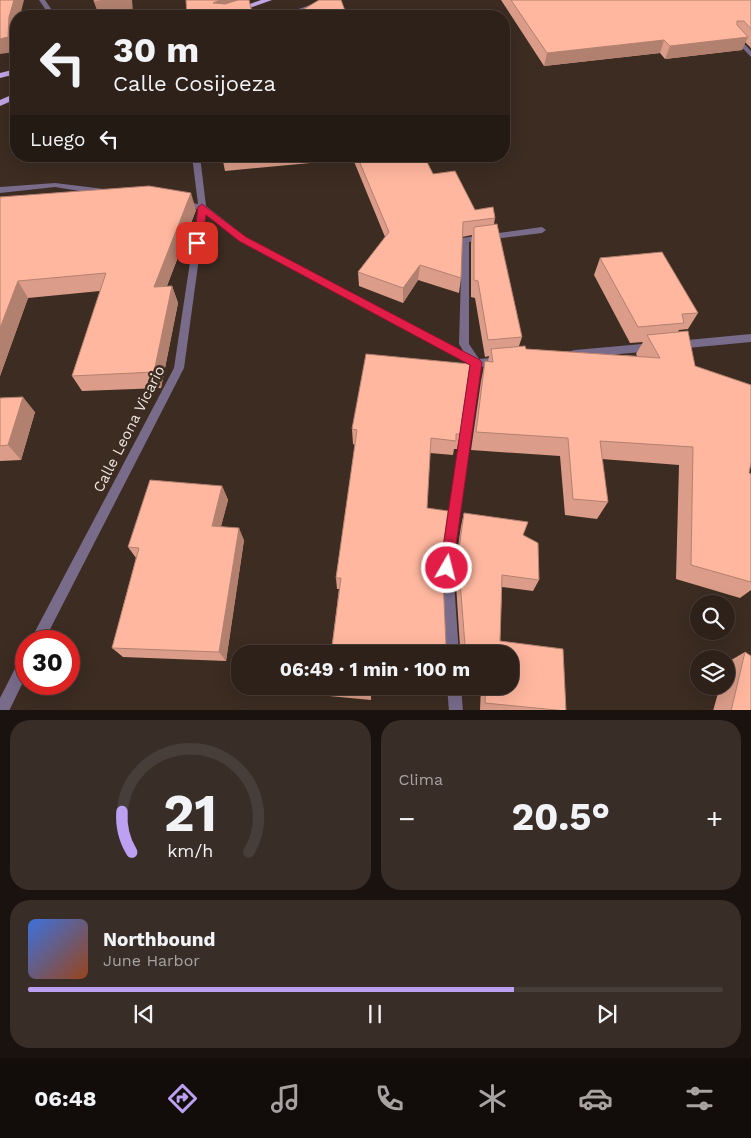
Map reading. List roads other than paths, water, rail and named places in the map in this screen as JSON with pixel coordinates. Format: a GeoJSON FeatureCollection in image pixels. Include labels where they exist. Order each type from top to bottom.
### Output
{"type":"FeatureCollection","features":[{"type":"Feature","properties":{"kind":"main road"},"geometry":{"type":"LineString","coordinates":[[239,10],[268,0]]}},
{"type":"Feature","properties":{"kind":"street"},"geometry":{"type":"LineString","coordinates":[[300,10],[331,0]]}},
{"type":"Feature","properties":{"kind":"street"},"geometry":{"type":"LineString","coordinates":[[735,36],[751,55]]}},
{"type":"Feature","properties":{"kind":"street","name":"Calle Leona Vicario"},"geometry":{"type":"LineString","coordinates":[[43,630],[179,368],[202,207],[197,162]]}},
{"type":"Feature","properties":{"kind":"street"},"geometry":{"type":"LineString","coordinates":[[0,190],[55,186],[117,193]]}},
{"type":"Feature","properties":{"kind":"street"},"geometry":{"type":"LineString","coordinates":[[173,202],[202,207],[243,239],[476,363],[506,360]]}},
{"type":"Feature","properties":{"kind":"street"},"geometry":{"type":"LineString","coordinates":[[451,645],[447,568],[476,363],[464,344],[465,240],[542,230]]}},
{"type":"Feature","properties":{"kind":"street"},"geometry":{"type":"LineString","coordinates":[[565,355],[751,338]]}},
{"type":"Feature","properties":{"kind":"street"},"geometry":{"type":"LineString","coordinates":[[1,710],[15,683]]}},
{"type":"Feature","properties":{"kind":"street"},"geometry":{"type":"LineString","coordinates":[[455,695],[456,710]]}}]}
